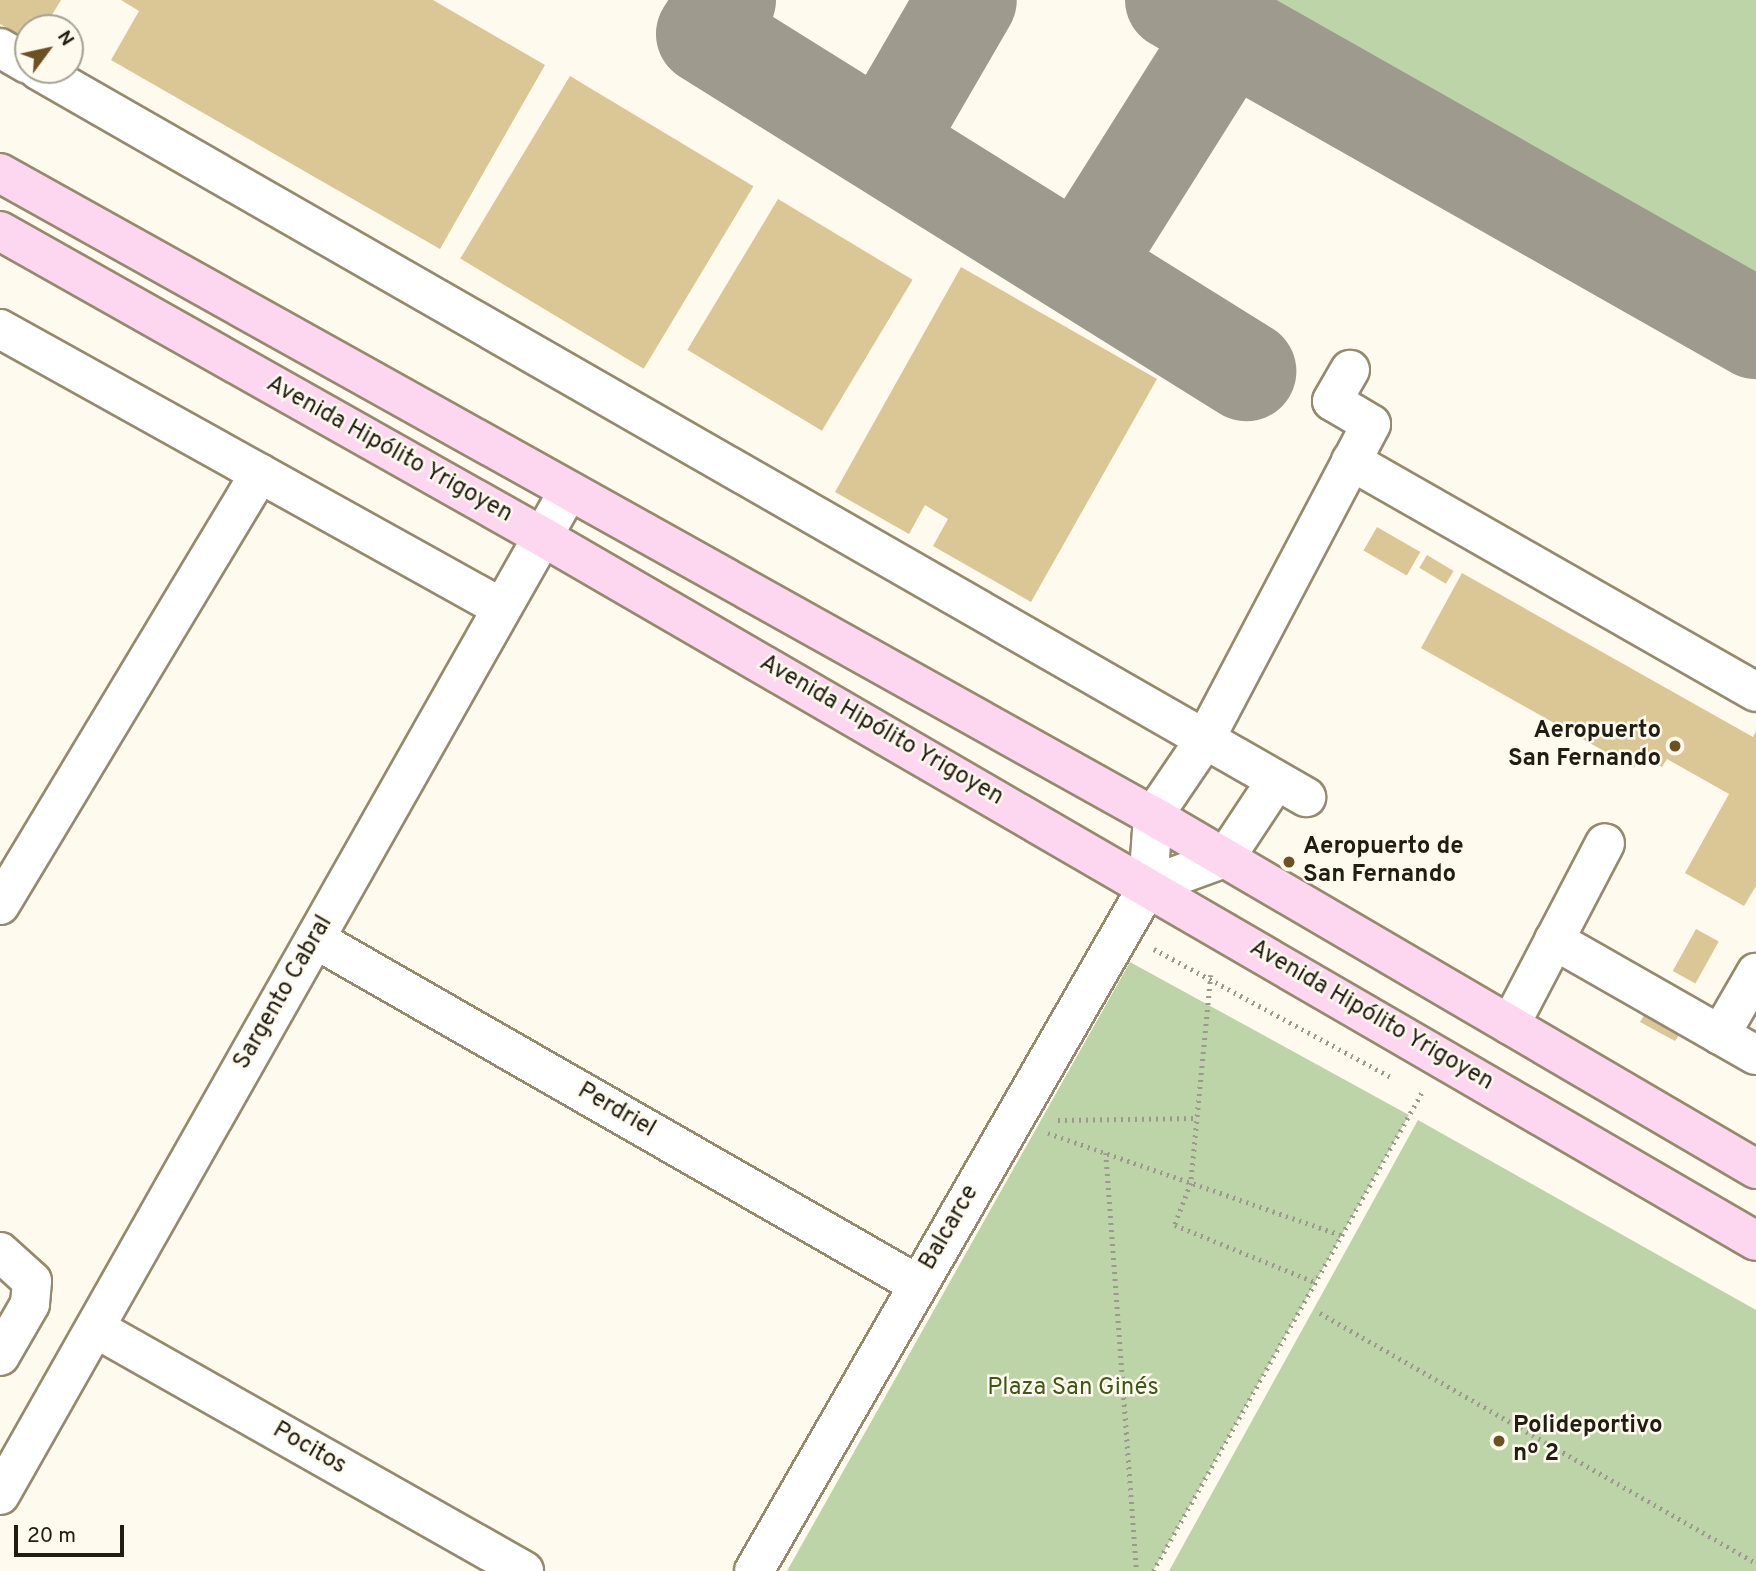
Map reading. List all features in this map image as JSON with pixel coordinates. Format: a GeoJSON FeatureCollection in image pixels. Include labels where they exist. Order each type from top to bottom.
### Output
{"type":"FeatureCollection","features":[{"type":"Feature","properties":{"kind":"main road","name":"Avenida Hipólito Yrigoyen"},"geometry":{"type":"LineString","coordinates":[[0,173],[1153,816],[1756,1169]]}},
{"type":"Feature","properties":{"kind":"main road","name":"Avenida Hipólito Yrigoyen"},"geometry":{"type":"LineString","coordinates":[[0,231],[543,537],[1756,1241]]}},
{"type":"Feature","properties":{"kind":"street"},"geometry":{"type":"LineString","coordinates":[[62,84],[1204,741],[1291,789],[1225,858],[1148,886],[1153,816],[1204,741],[1371,424],[1332,401],[1350,370]]}},
{"type":"Feature","properties":{"kind":"street"},"geometry":{"type":"LineString","coordinates":[[0,329],[502,608]]}},
{"type":"Feature","properties":{"kind":"street"},"geometry":{"type":"LineString","coordinates":[[1351,461],[1756,692]]}},
{"type":"Feature","properties":{"kind":"street"},"geometry":{"type":"LineString","coordinates":[[0,905],[260,473]]}},
{"type":"Feature","properties":{"kind":"street","name":"Sargento Cabral"},"geometry":{"type":"LineString","coordinates":[[0,1494],[568,492]]}},
{"type":"Feature","properties":{"kind":"street"},"geometry":{"type":"LineString","coordinates":[[1510,1025],[1605,843]]}},
{"type":"Feature","properties":{"kind":"street","name":"Balcarce"},"geometry":{"type":"LineString","coordinates":[[754,1571],[917,1284],[1024,1125],[1148,886]]}},
{"type":"Feature","properties":{"kind":"street","name":"Perdriel"},"geometry":{"type":"LineString","coordinates":[[315,939],[917,1284]]}},
{"type":"Feature","properties":{"kind":"street"},"geometry":{"type":"LineString","coordinates":[[1554,940],[1756,1055]]}},
{"type":"Feature","properties":{"kind":"street"},"geometry":{"type":"LineString","coordinates":[[1720,1035],[1756,973]]}},
{"type":"Feature","properties":{"kind":"street"},"geometry":{"type":"LineString","coordinates":[[0,1252],[32,1281],[30,1304],[0,1356]]}},
{"type":"Feature","properties":{"kind":"street","name":"Pocitos"},"geometry":{"type":"LineString","coordinates":[[95,1328],[524,1571]]}},
{"type":"Feature","properties":{"kind":"path"},"geometry":{"type":"LineString","coordinates":[[1215,925],[1191,1183],[1175,1225],[1315,1282]]}},
{"type":"Feature","properties":{"kind":"path"},"geometry":{"type":"LineString","coordinates":[[1148,950],[1161,947],[1397,1080]]}},
{"type":"Feature","properties":{"kind":"path"},"geometry":{"type":"LineString","coordinates":[[1153,1571],[1441,1057]]}},
{"type":"Feature","properties":{"kind":"path"},"geometry":{"type":"LineString","coordinates":[[1409,1087],[1433,1100]]}},
{"type":"Feature","properties":{"kind":"path"},"geometry":{"type":"LineString","coordinates":[[1024,1125],[1041,1120],[1198,1118]]}},
{"type":"Feature","properties":{"kind":"path"},"geometry":{"type":"LineString","coordinates":[[1024,1125],[1341,1236]]}},
{"type":"Feature","properties":{"kind":"path"},"geometry":{"type":"LineString","coordinates":[[1106,1153],[1137,1571]]}},
{"type":"Feature","properties":{"kind":"path"},"geometry":{"type":"LineString","coordinates":[[1320,1313],[1756,1563]]}},
{"type":"Feature","properties":{"kind":"green space"},"geometry":{"type":"Polygon","coordinates":[[[1270,0],[1756,0],[1756,276],[1270,0]]]}},
{"type":"Feature","properties":{"kind":"green space","name":"Plaza San Ginés"},"geometry":{"type":"Polygon","coordinates":[[[1130,962],[1409,1115],[1153,1571],[787,1571],[1130,962]]]}},
{"type":"Feature","properties":{"kind":"green space","name":"Polideportivo nº 2"},"geometry":{"type":"Polygon","coordinates":[[[1418,1120],[1756,1310],[1756,1571],[1169,1571],[1418,1120]]]}},
{"type":"Feature","properties":{"kind":"building"},"geometry":{"type":"Polygon","coordinates":[[[0,0],[61,0],[52,14],[14,14],[14,32],[0,24],[0,0]]]}},
{"type":"Feature","properties":{"kind":"building"},"geometry":{"type":"Polygon","coordinates":[[[121,0],[433,0],[545,65],[440,249],[111,60],[139,11],[121,0]]]}},
{"type":"Feature","properties":{"kind":"building"},"geometry":{"type":"Polygon","coordinates":[[[570,76],[753,186],[644,369],[460,259],[570,76]]]}},
{"type":"Feature","properties":{"kind":"building"},"geometry":{"type":"Polygon","coordinates":[[[778,199],[913,280],[822,431],[687,350],[778,199]]]}},
{"type":"Feature","properties":{"kind":"building"},"geometry":{"type":"Polygon","coordinates":[[[961,267],[1157,379],[1031,602],[933,546],[948,519],[925,505],[909,534],[835,492],[961,267]]]}},
{"type":"Feature","properties":{"kind":"building"},"geometry":{"type":"Polygon","coordinates":[[[1377,527],[1420,552],[1407,575],[1364,550],[1377,527]]]}},
{"type":"Feature","properties":{"kind":"building"},"geometry":{"type":"Polygon","coordinates":[[[1427,555],[1454,571],[1446,584],[1419,568],[1427,555]]]}},
{"type":"Feature","properties":{"kind":"building","name":"Aeropuerto San Fernando"},"geometry":{"type":"Polygon","coordinates":[[[1462,573],[1753,737],[1756,731],[1756,886],[1744,906],[1685,873],[1729,794],[1667,759],[1662,767],[1641,756],[1634,768],[1421,648],[1462,573]]]}},
{"type":"Feature","properties":{"kind":"building"},"geometry":{"type":"Polygon","coordinates":[[[1696,929],[1719,942],[1695,984],[1673,971],[1696,929]]]}},
{"type":"Feature","properties":{"kind":"building"},"geometry":{"type":"Polygon","coordinates":[[[1647,1010],[1682,1031],[1675,1041],[1640,1022],[1647,1010]]]}},
{"type":"Feature","properties":{"kind":"taxiway"},"geometry":{"type":"LineString","coordinates":[[726,0],[706,34],[1246,371]]}},
{"type":"Feature","properties":{"kind":"taxiway"},"geometry":{"type":"LineString","coordinates":[[884,143],[967,0]]}},
{"type":"Feature","properties":{"kind":"taxiway"},"geometry":{"type":"LineString","coordinates":[[1175,0],[1756,329]]}},
{"type":"Feature","properties":{"kind":"taxiway"},"geometry":{"type":"LineString","coordinates":[[1081,266],[1229,31]]}},
{"type":"Feature","properties":{"kind":"place","name":"Aeropuerto San Fernando"},"geometry":{"type":"Point","coordinates":[1675,746]}},
{"type":"Feature","properties":{"kind":"place","name":"Aeropuerto de San Fernando"},"geometry":{"type":"Point","coordinates":[1289,862]}},
{"type":"Feature","properties":{"kind":"place","name":"Polideportivo nº 2"},"geometry":{"type":"Point","coordinates":[1499,1441]}}]}
